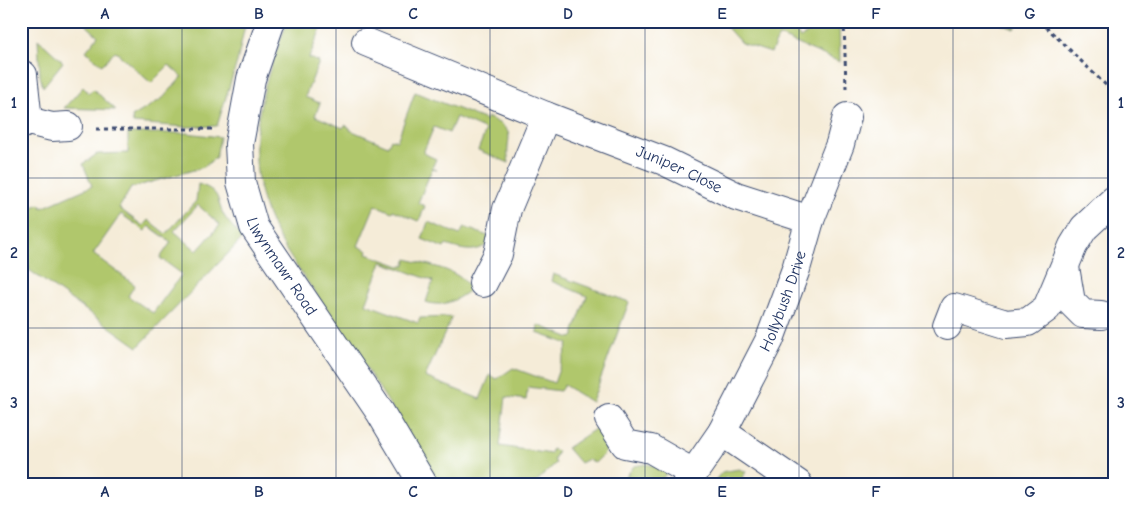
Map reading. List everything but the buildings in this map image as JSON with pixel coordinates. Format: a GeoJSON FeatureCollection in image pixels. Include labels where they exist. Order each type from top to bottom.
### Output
{"type":"FeatureCollection","features":[{"type":"Feature","properties":{"kind":"street","name":"Llwynmawr Road"},"geometry":{"type":"LineString","coordinates":[[271,21],[251,79],[239,144],[242,182],[254,227],[380,412],[423,484]]}},
{"type":"Feature","properties":{"kind":"street","name":"Juniper Close"},"geometry":{"type":"LineString","coordinates":[[366,42],[546,116],[664,161],[736,196],[810,220]]}},
{"type":"Feature","properties":{"kind":"street"},"geometry":{"type":"LineString","coordinates":[[23,75],[24,123],[68,126]]}},
{"type":"Feature","properties":{"kind":"street"},"geometry":{"type":"LineString","coordinates":[[483,283],[498,254],[507,209],[546,116]]}},
{"type":"Feature","properties":{"kind":"street","name":"Hollybush Drive"},"geometry":{"type":"LineString","coordinates":[[609,419],[625,444],[651,449],[689,478],[722,432],[770,339],[796,269],[810,220],[840,144],[847,117]]}},
{"type":"Feature","properties":{"kind":"street"},"geometry":{"type":"LineString","coordinates":[[946,326],[954,308],[1006,324],[1028,322],[1048,308],[1072,246],[1084,228],[1114,200]]}},
{"type":"Feature","properties":{"kind":"street"},"geometry":{"type":"LineString","coordinates":[[1065,267],[1071,302],[1083,314],[1101,315]]}},
{"type":"Feature","properties":{"kind":"street"},"geometry":{"type":"LineString","coordinates":[[722,432],[798,484]]}},
{"type":"Feature","properties":{"kind":"path"},"geometry":{"type":"LineString","coordinates":[[844,21],[847,117]]}},
{"type":"Feature","properties":{"kind":"path"},"geometry":{"type":"LineString","coordinates":[[1040,21],[1114,94]]}},
{"type":"Feature","properties":{"kind":"path"},"geometry":{"type":"LineString","coordinates":[[68,126],[92,129],[216,129]]}},
{"type":"Feature","properties":{"kind":"green space"},"geometry":{"type":"Polygon","coordinates":[[[82,21],[246,21],[237,62],[217,126],[186,127],[133,123],[132,117],[163,98],[182,77],[169,65],[151,83],[115,51],[102,65],[86,51],[98,36],[82,21]]]}},
{"type":"Feature","properties":{"kind":"green space"},"geometry":{"type":"Polygon","coordinates":[[[288,21],[324,21],[309,58],[319,62],[305,97],[320,103],[315,116],[343,128],[345,125],[350,130],[388,146],[391,139],[397,141],[415,92],[486,120],[487,117],[504,127],[508,132],[509,163],[478,150],[486,130],[456,117],[449,133],[434,127],[423,153],[436,159],[432,168],[437,170],[432,169],[418,203],[425,206],[420,219],[418,221],[393,210],[392,212],[375,205],[358,246],[368,251],[367,254],[400,266],[404,266],[407,259],[443,269],[460,277],[470,290],[450,302],[432,304],[426,302],[433,281],[382,262],[366,304],[418,323],[420,318],[452,317],[425,377],[480,399],[490,375],[497,379],[513,368],[554,383],[568,344],[537,333],[538,325],[571,338],[574,336],[574,331],[587,296],[551,281],[553,274],[629,302],[592,402],[564,385],[560,391],[528,387],[526,400],[506,397],[500,446],[551,454],[552,449],[558,451],[554,460],[556,463],[534,484],[438,484],[376,383],[289,255],[279,237],[262,199],[256,159],[256,139],[258,118],[267,78],[288,21]]]}},
{"type":"Feature","properties":{"kind":"green space"},"geometry":{"type":"Polygon","coordinates":[[[721,21],[776,21],[780,27],[791,21],[800,38],[831,21],[839,21],[840,62],[779,36],[771,53],[741,43],[721,21]]]}},
{"type":"Feature","properties":{"kind":"green space"},"geometry":{"type":"Polygon","coordinates":[[[993,21],[1019,21],[1015,29],[993,21]]]}},
{"type":"Feature","properties":{"kind":"green space"},"geometry":{"type":"Polygon","coordinates":[[[38,39],[63,62],[43,87],[40,76],[38,39]]]}},
{"type":"Feature","properties":{"kind":"green space"},"geometry":{"type":"Polygon","coordinates":[[[83,87],[89,93],[93,89],[116,110],[64,108],[83,87]]]}},
{"type":"Feature","properties":{"kind":"green space"},"geometry":{"type":"Polygon","coordinates":[[[128,133],[186,133],[220,137],[216,157],[204,167],[131,188],[119,208],[143,226],[148,220],[166,234],[196,201],[198,184],[216,194],[223,214],[242,239],[138,347],[29,270],[28,262],[21,264],[21,225],[27,223],[22,211],[40,204],[42,208],[92,186],[83,164],[97,154],[128,153],[128,133]],[[198,205],[174,231],[197,251],[220,225],[198,205]],[[121,214],[93,254],[135,285],[128,296],[153,313],[182,274],[160,258],[171,242],[149,226],[145,231],[121,214]]]}},
{"type":"Feature","properties":{"kind":"green space"},"geometry":{"type":"Polygon","coordinates":[[[428,222],[460,235],[464,227],[493,238],[483,247],[477,249],[466,250],[446,245],[444,248],[422,239],[428,222]]]}},
{"type":"Feature","properties":{"kind":"green space"},"geometry":{"type":"Polygon","coordinates":[[[598,427],[609,438],[605,453],[595,463],[588,459],[580,463],[567,448],[598,427]]]}},
{"type":"Feature","properties":{"kind":"green space"},"geometry":{"type":"Polygon","coordinates":[[[646,464],[669,470],[658,484],[620,484],[634,466],[646,464]]]}},
{"type":"Feature","properties":{"kind":"green space"},"geometry":{"type":"Polygon","coordinates":[[[739,469],[746,472],[738,484],[725,477],[720,484],[712,484],[722,472],[739,469]]]}}]}
